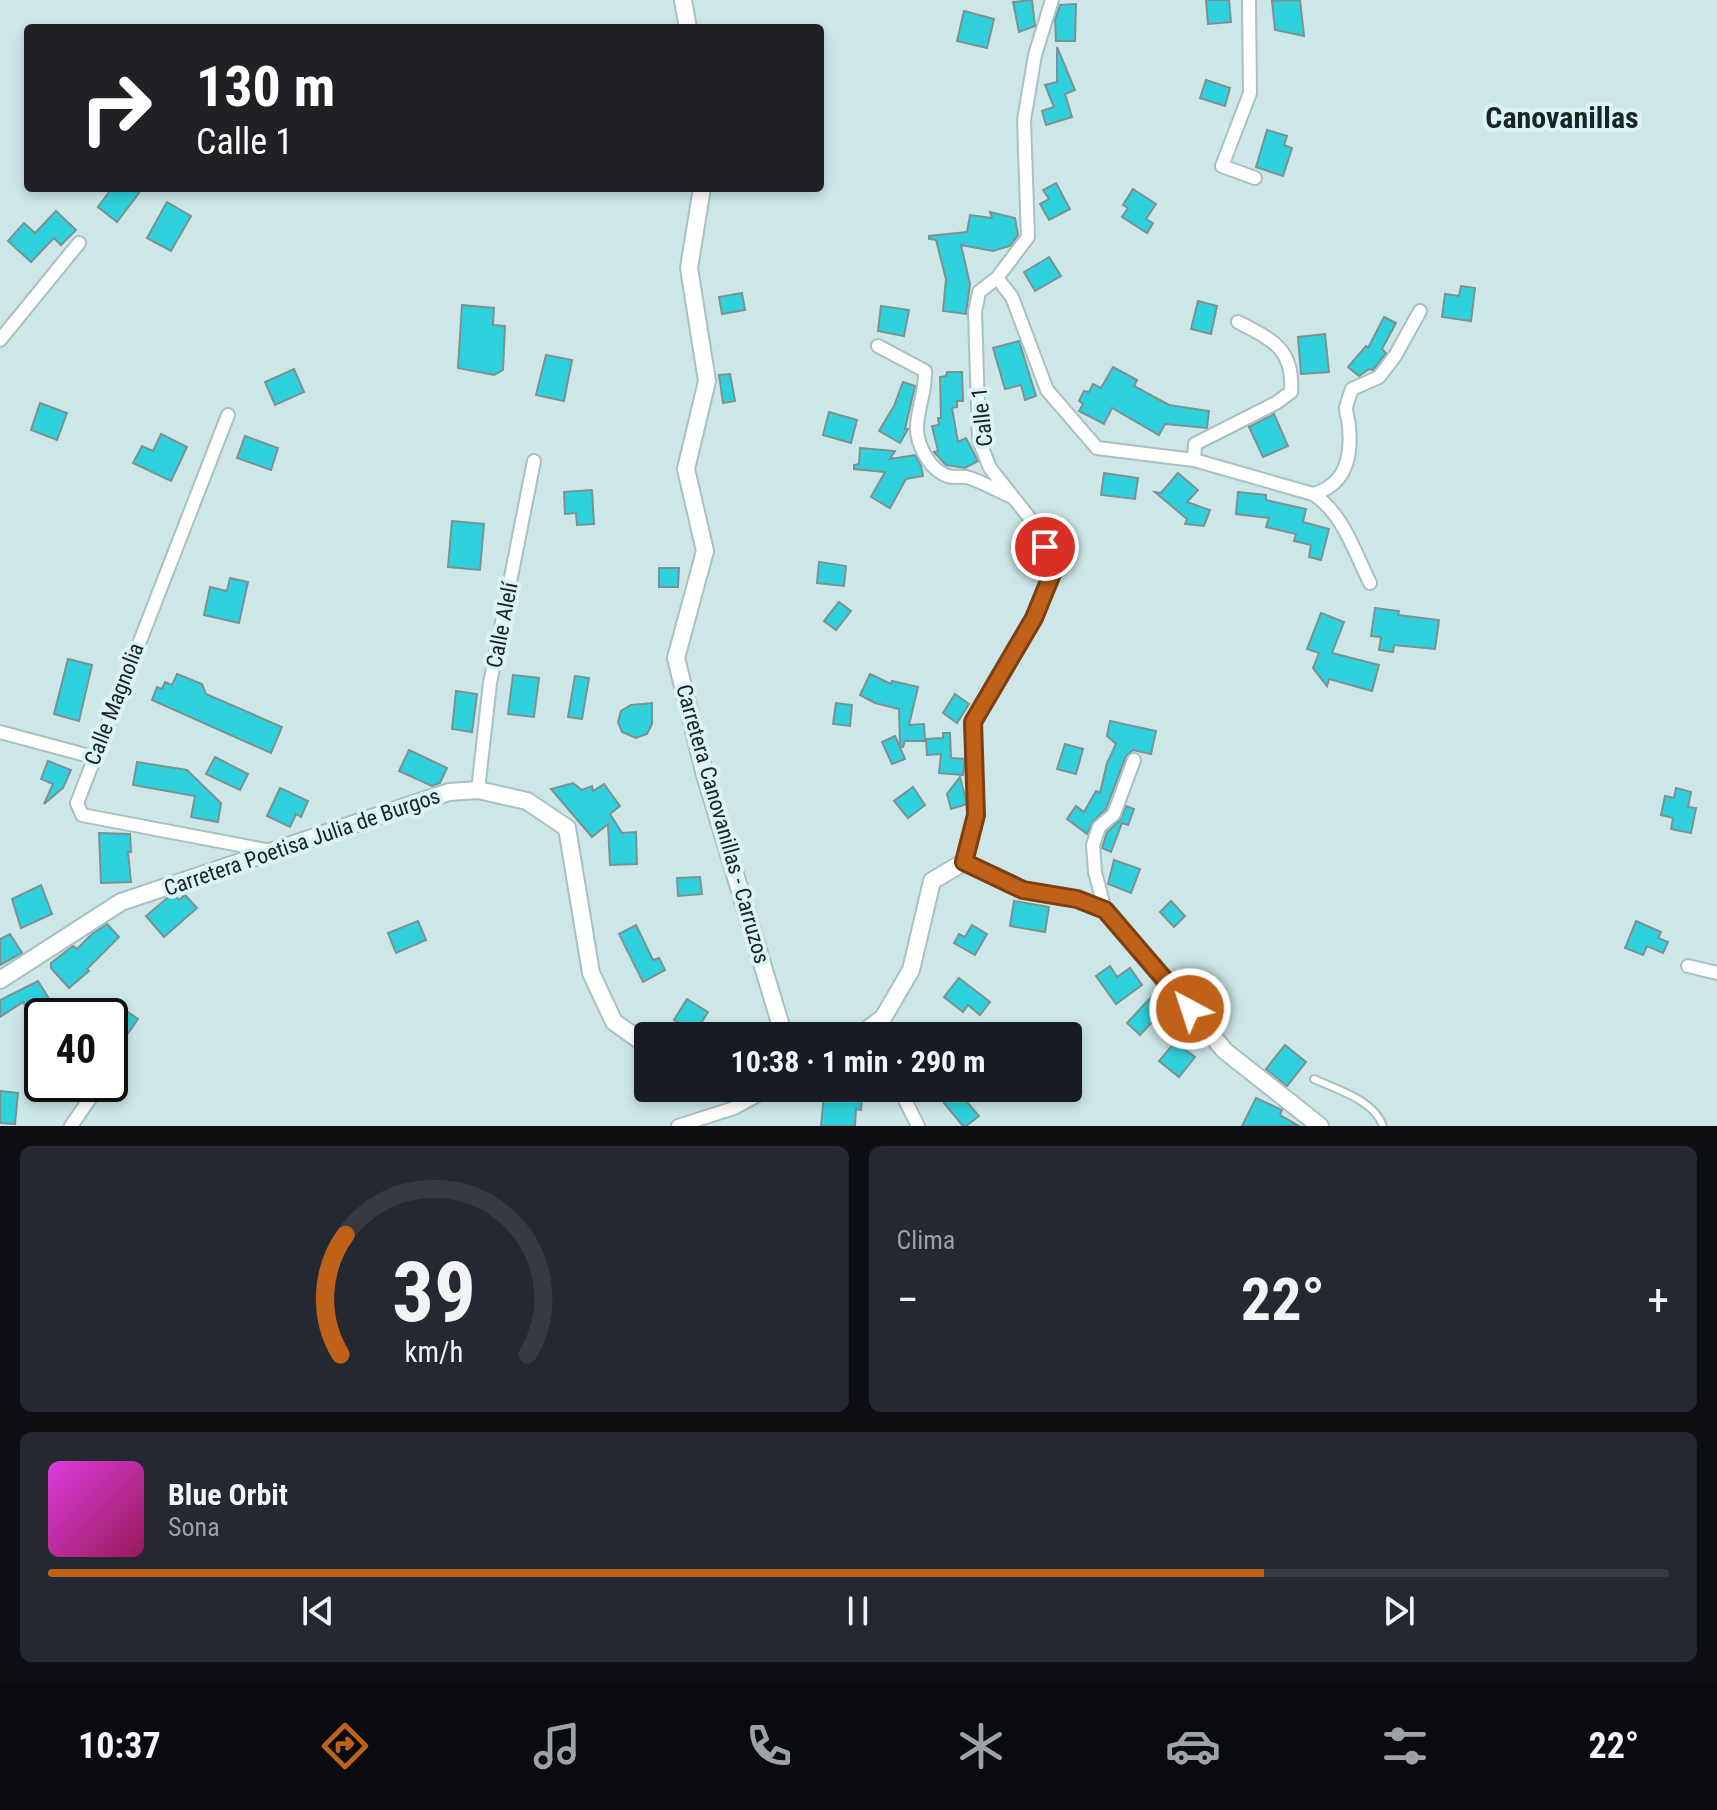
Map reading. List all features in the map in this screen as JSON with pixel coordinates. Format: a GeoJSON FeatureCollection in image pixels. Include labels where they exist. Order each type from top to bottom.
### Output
{"type":"FeatureCollection","features":[{"type":"Feature","properties":{"kind":"street"},"geometry":{"type":"LineString","coordinates":[[683,0],[687,24]]}},
{"type":"Feature","properties":{"kind":"street","name":"Calle 1"},"geometry":{"type":"LineString","coordinates":[[964,862],[976,815],[973,722],[1034,618],[1054,569],[1036,526],[990,468],[979,440],[975,312],[979,292],[997,278],[1028,237],[1024,120],[1035,55],[1052,0]]}},
{"type":"Feature","properties":{"kind":"street"},"geometry":{"type":"LineString","coordinates":[[1249,0],[1250,93],[1222,166],[1255,178]]}},
{"type":"Feature","properties":{"kind":"street","name":"Carretera Canovanillas - Carruzos"},"geometry":{"type":"LineString","coordinates":[[701,192],[689,268],[707,381],[686,469],[705,551],[676,658],[705,775],[780,1022]]}},
{"type":"Feature","properties":{"kind":"street"},"geometry":{"type":"LineString","coordinates":[[0,340],[79,243]]}},
{"type":"Feature","properties":{"kind":"street"},"geometry":{"type":"LineString","coordinates":[[997,278],[1012,297],[1047,390],[1097,448],[1194,460],[1313,494],[1325,502],[1338,518],[1370,583]]}},
{"type":"Feature","properties":{"kind":"street"},"geometry":{"type":"LineString","coordinates":[[1313,494],[1328,490],[1340,481],[1346,463],[1350,430],[1346,409],[1352,389],[1379,377],[1395,356],[1420,311]]}},
{"type":"Feature","properties":{"kind":"street"},"geometry":{"type":"LineString","coordinates":[[1194,460],[1195,444],[1276,403],[1291,392],[1292,378],[1287,357],[1274,340],[1238,322]]}},
{"type":"Feature","properties":{"kind":"street"},"geometry":{"type":"LineString","coordinates":[[878,346],[925,371],[926,386],[917,422],[917,438],[937,470],[945,475],[977,481],[1015,499]]}},
{"type":"Feature","properties":{"kind":"street","name":"Calle Magnolia"},"geometry":{"type":"LineString","coordinates":[[228,415],[77,803],[82,815],[271,851]]}},
{"type":"Feature","properties":{"kind":"street","name":"Calle Alelí"},"geometry":{"type":"LineString","coordinates":[[478,790],[490,683],[534,461]]}},
{"type":"Feature","properties":{"kind":"street"},"geometry":{"type":"LineString","coordinates":[[0,732],[93,757]]}},
{"type":"Feature","properties":{"kind":"street"},"geometry":{"type":"LineString","coordinates":[[1134,760],[1114,814],[1099,827],[1093,845],[1095,872],[1105,910],[1225,1051],[1320,1126]]}},
{"type":"Feature","properties":{"kind":"street","name":"Carretera Poetisa Julia de Burgos"},"geometry":{"type":"LineString","coordinates":[[0,980],[121,902],[449,792],[478,790],[527,801],[567,828],[591,973],[614,1022],[634,1036]]}},
{"type":"Feature","properties":{"kind":"street"},"geometry":{"type":"LineString","coordinates":[[879,1022],[911,970],[932,881],[964,862],[1023,890],[1077,899],[1105,910]]}},
{"type":"Feature","properties":{"kind":"street"},"geometry":{"type":"LineString","coordinates":[[1688,966],[1717,973]]}},
{"type":"Feature","properties":{"kind":"street"},"geometry":{"type":"LineString","coordinates":[[71,1126],[88,1102]]}},
{"type":"Feature","properties":{"kind":"street"},"geometry":{"type":"LineString","coordinates":[[678,1126],[745,1102]]}},
{"type":"Feature","properties":{"kind":"street"},"geometry":{"type":"LineString","coordinates":[[906,1102],[918,1126]]}},
{"type":"Feature","properties":{"kind":"lane"},"geometry":{"type":"LineString","coordinates":[[1314,1079],[1350,1095],[1375,1111],[1383,1126]]}},
{"type":"Feature","properties":{"kind":"building"},"geometry":{"type":"Polygon","coordinates":[[[1032,0],[1035,26],[1019,32],[1013,2],[1032,0]]]}},
{"type":"Feature","properties":{"kind":"building"},"geometry":{"type":"Polygon","coordinates":[[[1206,0],[1229,0],[1231,22],[1208,24],[1206,0]]]}},
{"type":"Feature","properties":{"kind":"building"},"geometry":{"type":"Polygon","coordinates":[[[1300,0],[1304,36],[1275,30],[1272,1],[1300,0]]]}},
{"type":"Feature","properties":{"kind":"building"},"geometry":{"type":"Polygon","coordinates":[[[1076,4],[1075,41],[1056,41],[1055,20],[1060,5],[1076,4]]]}},
{"type":"Feature","properties":{"kind":"building"},"geometry":{"type":"Polygon","coordinates":[[[964,11],[994,19],[987,48],[957,41],[964,11]]]}},
{"type":"Feature","properties":{"kind":"building"},"geometry":{"type":"Polygon","coordinates":[[[1057,47],[1075,90],[1065,94],[1072,117],[1046,125],[1042,111],[1054,107],[1045,85],[1057,82],[1057,47]]]}},
{"type":"Feature","properties":{"kind":"building"},"geometry":{"type":"Polygon","coordinates":[[[1206,80],[1230,88],[1225,106],[1200,98],[1206,80]]]}},
{"type":"Feature","properties":{"kind":"building"},"geometry":{"type":"Polygon","coordinates":[[[1267,130],[1287,136],[1284,145],[1292,148],[1283,176],[1256,167],[1267,130]]]}},
{"type":"Feature","properties":{"kind":"building"},"geometry":{"type":"Polygon","coordinates":[[[1056,183],[1070,209],[1049,220],[1040,204],[1049,199],[1043,190],[1056,183]]]}},
{"type":"Feature","properties":{"kind":"building"},"geometry":{"type":"Polygon","coordinates":[[[1133,189],[1156,204],[1146,219],[1153,223],[1147,233],[1122,217],[1128,208],[1123,205],[1133,189]]]}},
{"type":"Feature","properties":{"kind":"building"},"geometry":{"type":"Polygon","coordinates":[[[109,192],[139,193],[117,222],[98,207],[109,192]]]}},
{"type":"Feature","properties":{"kind":"building"},"geometry":{"type":"Polygon","coordinates":[[[167,202],[191,216],[171,251],[147,238],[167,202]]]}},
{"type":"Feature","properties":{"kind":"building"},"geometry":{"type":"Polygon","coordinates":[[[56,211],[76,230],[61,245],[54,238],[31,262],[8,241],[24,223],[35,233],[56,211]]]}},
{"type":"Feature","properties":{"kind":"building"},"geometry":{"type":"Polygon","coordinates":[[[990,212],[1015,218],[1018,235],[1010,246],[993,251],[961,245],[970,284],[966,314],[943,311],[946,279],[936,240],[929,239],[929,236],[967,232],[970,215],[992,218],[990,212]]]}},
{"type":"Feature","properties":{"kind":"building"},"geometry":{"type":"Polygon","coordinates":[[[1049,257],[1061,276],[1035,291],[1024,272],[1049,257]]]}},
{"type":"Feature","properties":{"kind":"building"},"geometry":{"type":"Polygon","coordinates":[[[1461,286],[1475,288],[1471,321],[1442,317],[1445,294],[1459,296],[1461,286]]]}},
{"type":"Feature","properties":{"kind":"building"},"geometry":{"type":"Polygon","coordinates":[[[742,293],[745,310],[722,314],[719,297],[742,293]]]}},
{"type":"Feature","properties":{"kind":"building"},"geometry":{"type":"Polygon","coordinates":[[[1198,301],[1217,306],[1211,334],[1191,329],[1198,301]]]}},
{"type":"Feature","properties":{"kind":"building"},"geometry":{"type":"Polygon","coordinates":[[[462,305],[494,308],[493,325],[505,326],[503,370],[494,375],[458,368],[462,305]]]}},
{"type":"Feature","properties":{"kind":"building"},"geometry":{"type":"Polygon","coordinates":[[[881,306],[909,310],[904,336],[878,331],[881,306]]]}},
{"type":"Feature","properties":{"kind":"building"},"geometry":{"type":"Polygon","coordinates":[[[1384,317],[1396,323],[1382,349],[1386,353],[1373,370],[1369,369],[1359,376],[1348,367],[1366,346],[1368,348],[1384,317]]]}},
{"type":"Feature","properties":{"kind":"building"},"geometry":{"type":"Polygon","coordinates":[[[1325,334],[1329,372],[1301,374],[1298,337],[1325,334]]]}},
{"type":"Feature","properties":{"kind":"building"},"geometry":{"type":"Polygon","coordinates":[[[1019,341],[1036,396],[1025,400],[1021,385],[1005,389],[993,348],[1019,341]]]}},
{"type":"Feature","properties":{"kind":"building"},"geometry":{"type":"Polygon","coordinates":[[[546,355],[572,360],[564,401],[536,395],[546,355]]]}},
{"type":"Feature","properties":{"kind":"building"},"geometry":{"type":"Polygon","coordinates":[[[1113,367],[1137,380],[1134,386],[1169,405],[1209,411],[1207,428],[1165,424],[1159,435],[1112,408],[1104,424],[1079,411],[1083,404],[1079,401],[1084,391],[1089,392],[1093,384],[1101,388],[1113,367]]]}},
{"type":"Feature","properties":{"kind":"building"},"geometry":{"type":"Polygon","coordinates":[[[294,369],[304,392],[275,405],[265,382],[294,369]]]}},
{"type":"Feature","properties":{"kind":"building"},"geometry":{"type":"Polygon","coordinates":[[[947,372],[962,372],[963,401],[957,401],[957,407],[952,408],[958,442],[966,438],[978,461],[965,468],[946,465],[934,452],[938,451],[932,426],[939,425],[938,418],[941,418],[940,377],[946,376],[947,372]]]}},
{"type":"Feature","properties":{"kind":"building"},"geometry":{"type":"Polygon","coordinates":[[[730,374],[735,401],[723,403],[719,375],[730,374]]]}},
{"type":"Feature","properties":{"kind":"building"},"geometry":{"type":"Polygon","coordinates":[[[903,382],[915,386],[905,429],[908,429],[900,443],[879,431],[894,406],[903,382]]]}},
{"type":"Feature","properties":{"kind":"building"},"geometry":{"type":"Polygon","coordinates":[[[40,403],[67,413],[57,440],[31,430],[40,403]]]}},
{"type":"Feature","properties":{"kind":"building"},"geometry":{"type":"Polygon","coordinates":[[[829,412],[857,420],[851,443],[823,435],[829,412]]]}},
{"type":"Feature","properties":{"kind":"building"},"geometry":{"type":"Polygon","coordinates":[[[1274,414],[1288,446],[1263,457],[1249,427],[1274,414]]]}},
{"type":"Feature","properties":{"kind":"building"},"geometry":{"type":"Polygon","coordinates":[[[161,434],[187,447],[171,481],[133,463],[142,446],[153,451],[161,434]]]}},
{"type":"Feature","properties":{"kind":"building"},"geometry":{"type":"Polygon","coordinates":[[[245,436],[278,448],[271,470],[237,458],[245,436]]]}},
{"type":"Feature","properties":{"kind":"building"},"geometry":{"type":"Polygon","coordinates":[[[860,448],[895,451],[890,459],[915,455],[923,476],[906,479],[890,508],[871,497],[885,472],[854,469],[854,465],[859,464],[860,448]]]}},
{"type":"Feature","properties":{"kind":"building"},"geometry":{"type":"Polygon","coordinates":[[[1104,473],[1138,478],[1135,499],[1101,495],[1104,473]]]}},
{"type":"Feature","properties":{"kind":"building"},"geometry":{"type":"Polygon","coordinates":[[[1178,473],[1198,490],[1187,502],[1210,510],[1204,526],[1185,524],[1187,519],[1155,492],[1161,493],[1178,473]]]}},
{"type":"Feature","properties":{"kind":"building"},"geometry":{"type":"Polygon","coordinates":[[[592,490],[594,524],[577,525],[576,513],[565,514],[564,492],[592,490]]]}},
{"type":"Feature","properties":{"kind":"building"},"geometry":{"type":"Polygon","coordinates":[[[1238,492],[1266,495],[1266,500],[1306,509],[1303,522],[1329,529],[1321,560],[1309,557],[1311,545],[1294,541],[1296,534],[1266,527],[1269,518],[1236,514],[1238,492]]]}},
{"type":"Feature","properties":{"kind":"building"},"geometry":{"type":"Polygon","coordinates":[[[452,521],[484,524],[480,570],[448,567],[452,521]]]}},
{"type":"Feature","properties":{"kind":"building"},"geometry":{"type":"Polygon","coordinates":[[[819,562],[846,566],[844,586],[817,583],[819,562]]]}},
{"type":"Feature","properties":{"kind":"building"},"geometry":{"type":"Polygon","coordinates":[[[659,568],[679,568],[678,587],[659,587],[659,568]]]}},
{"type":"Feature","properties":{"kind":"building"},"geometry":{"type":"Polygon","coordinates":[[[230,578],[248,582],[239,623],[204,615],[210,587],[227,591],[230,578]]]}},
{"type":"Feature","properties":{"kind":"building"},"geometry":{"type":"Polygon","coordinates":[[[839,602],[851,611],[836,630],[824,621],[839,602]]]}},
{"type":"Feature","properties":{"kind":"building"},"geometry":{"type":"Polygon","coordinates":[[[1375,608],[1399,611],[1398,615],[1439,620],[1435,649],[1394,645],[1393,652],[1379,650],[1381,637],[1371,636],[1375,608]]]}},
{"type":"Feature","properties":{"kind":"building"},"geometry":{"type":"Polygon","coordinates":[[[1321,613],[1344,622],[1332,653],[1379,665],[1372,691],[1329,679],[1327,686],[1313,668],[1319,653],[1307,649],[1321,613]]]}},
{"type":"Feature","properties":{"kind":"building"},"geometry":{"type":"Polygon","coordinates":[[[68,659],[92,665],[79,721],[54,714],[68,659]]]}},
{"type":"Feature","properties":{"kind":"building"},"geometry":{"type":"Polygon","coordinates":[[[177,674],[202,684],[206,694],[282,727],[271,753],[152,700],[157,687],[162,689],[165,682],[172,685],[177,674]]]}},
{"type":"Feature","properties":{"kind":"building"},"geometry":{"type":"Polygon","coordinates":[[[870,674],[891,684],[892,681],[918,687],[909,725],[924,724],[925,741],[905,741],[903,747],[900,746],[899,709],[875,703],[860,695],[870,674]]]}},
{"type":"Feature","properties":{"kind":"building"},"geometry":{"type":"Polygon","coordinates":[[[513,675],[539,678],[534,717],[508,714],[513,675]]]}},
{"type":"Feature","properties":{"kind":"building"},"geometry":{"type":"Polygon","coordinates":[[[575,676],[589,678],[582,719],[568,717],[575,676]]]}},
{"type":"Feature","properties":{"kind":"building"},"geometry":{"type":"Polygon","coordinates":[[[456,691],[477,694],[472,732],[452,729],[456,691]]]}},
{"type":"Feature","properties":{"kind":"building"},"geometry":{"type":"Polygon","coordinates":[[[955,694],[969,704],[957,723],[943,713],[955,694]]]}},
{"type":"Feature","properties":{"kind":"building"},"geometry":{"type":"Polygon","coordinates":[[[652,703],[652,724],[647,734],[636,738],[622,732],[618,722],[621,711],[631,705],[652,703]]]}},
{"type":"Feature","properties":{"kind":"building"},"geometry":{"type":"Polygon","coordinates":[[[836,703],[852,705],[850,726],[833,724],[836,703]]]}},
{"type":"Feature","properties":{"kind":"building"},"geometry":{"type":"Polygon","coordinates":[[[1110,721],[1156,731],[1151,754],[1133,750],[1126,756],[1106,809],[1093,821],[1087,834],[1067,819],[1076,806],[1084,812],[1096,791],[1100,793],[1107,763],[1116,744],[1107,736],[1110,721]]]}},
{"type":"Feature","properties":{"kind":"building"},"geometry":{"type":"Polygon","coordinates":[[[943,733],[950,733],[951,758],[965,759],[963,775],[939,773],[941,754],[927,755],[926,739],[943,738],[943,733]]]}},
{"type":"Feature","properties":{"kind":"building"},"geometry":{"type":"Polygon","coordinates":[[[895,736],[905,759],[892,764],[882,742],[895,736]]]}},
{"type":"Feature","properties":{"kind":"building"},"geometry":{"type":"Polygon","coordinates":[[[1065,744],[1083,749],[1076,774],[1057,769],[1065,744]]]}},
{"type":"Feature","properties":{"kind":"building"},"geometry":{"type":"Polygon","coordinates":[[[409,750],[447,768],[440,783],[432,786],[399,771],[409,750]]]}},
{"type":"Feature","properties":{"kind":"building"},"geometry":{"type":"Polygon","coordinates":[[[215,757],[248,774],[240,790],[206,774],[215,757]]]}},
{"type":"Feature","properties":{"kind":"building"},"geometry":{"type":"Polygon","coordinates":[[[48,761],[71,770],[63,788],[44,804],[53,784],[41,779],[48,761]]]}},
{"type":"Feature","properties":{"kind":"building"},"geometry":{"type":"Polygon","coordinates":[[[137,762],[187,770],[221,803],[218,822],[191,817],[195,796],[133,785],[137,762]]]}},
{"type":"Feature","properties":{"kind":"building"},"geometry":{"type":"Polygon","coordinates":[[[960,777],[967,804],[951,809],[947,794],[960,777]]]}},
{"type":"Feature","properties":{"kind":"building"},"geometry":{"type":"Polygon","coordinates":[[[573,783],[582,790],[592,786],[593,791],[604,784],[620,806],[610,814],[622,833],[636,832],[637,864],[610,865],[608,824],[592,837],[551,789],[573,783]]]}},
{"type":"Feature","properties":{"kind":"building"},"geometry":{"type":"Polygon","coordinates":[[[913,787],[925,805],[908,818],[894,801],[913,787]]]}},
{"type":"Feature","properties":{"kind":"building"},"geometry":{"type":"Polygon","coordinates":[[[280,788],[308,801],[301,817],[296,814],[290,827],[267,816],[280,788]]]}},
{"type":"Feature","properties":{"kind":"building"},"geometry":{"type":"Polygon","coordinates":[[[1676,788],[1691,792],[1688,807],[1696,808],[1691,833],[1671,829],[1673,818],[1661,815],[1665,796],[1674,798],[1676,788]]]}},
{"type":"Feature","properties":{"kind":"building"},"geometry":{"type":"Polygon","coordinates":[[[1126,806],[1134,809],[1128,825],[1122,823],[1111,852],[1102,848],[1107,832],[1120,820],[1126,806]]]}},
{"type":"Feature","properties":{"kind":"building"},"geometry":{"type":"Polygon","coordinates":[[[99,833],[130,834],[131,882],[101,883],[99,833]]]}},
{"type":"Feature","properties":{"kind":"building"},"geometry":{"type":"Polygon","coordinates":[[[1114,860],[1140,869],[1131,893],[1108,884],[1114,860]]]}},
{"type":"Feature","properties":{"kind":"building"},"geometry":{"type":"Polygon","coordinates":[[[700,877],[702,894],[678,896],[677,878],[700,877]]]}},
{"type":"Feature","properties":{"kind":"building"},"geometry":{"type":"Polygon","coordinates":[[[41,885],[52,914],[21,928],[12,899],[41,885]]]}},
{"type":"Feature","properties":{"kind":"building"},"geometry":{"type":"Polygon","coordinates":[[[175,895],[179,900],[185,895],[197,908],[164,937],[146,916],[175,895]]]}},
{"type":"Feature","properties":{"kind":"building"},"geometry":{"type":"Polygon","coordinates":[[[1014,901],[1049,907],[1045,932],[1010,926],[1014,901]]]}},
{"type":"Feature","properties":{"kind":"building"},"geometry":{"type":"Polygon","coordinates":[[[1171,901],[1185,916],[1174,927],[1160,912],[1171,901]]]}},
{"type":"Feature","properties":{"kind":"building"},"geometry":{"type":"Polygon","coordinates":[[[418,921],[426,940],[396,953],[388,933],[418,921]]]}},
{"type":"Feature","properties":{"kind":"building"},"geometry":{"type":"Polygon","coordinates":[[[1636,921],[1661,932],[1658,938],[1668,942],[1663,953],[1647,946],[1643,955],[1625,948],[1636,921]]]}},
{"type":"Feature","properties":{"kind":"building"},"geometry":{"type":"Polygon","coordinates":[[[107,924],[119,937],[69,988],[51,968],[51,963],[73,946],[77,949],[107,924]]]}},
{"type":"Feature","properties":{"kind":"building"},"geometry":{"type":"Polygon","coordinates":[[[636,925],[653,960],[659,958],[665,970],[643,982],[619,934],[636,925]]]}},
{"type":"Feature","properties":{"kind":"building"},"geometry":{"type":"Polygon","coordinates":[[[972,925],[987,934],[975,955],[954,943],[959,934],[965,937],[972,925]]]}},
{"type":"Feature","properties":{"kind":"building"},"geometry":{"type":"Polygon","coordinates":[[[10,934],[22,953],[0,965],[0,939],[10,934]]]}},
{"type":"Feature","properties":{"kind":"building"},"geometry":{"type":"Polygon","coordinates":[[[1110,966],[1117,977],[1130,968],[1142,985],[1116,1004],[1096,976],[1110,966]]]}},
{"type":"Feature","properties":{"kind":"building"},"geometry":{"type":"Polygon","coordinates":[[[959,978],[990,1002],[980,1015],[968,1005],[963,1012],[944,997],[959,978]]]}},
{"type":"Feature","properties":{"kind":"building"},"geometry":{"type":"Polygon","coordinates":[[[38,981],[49,998],[24,998],[24,1004],[0,1017],[0,1000],[38,981]]]}},
{"type":"Feature","properties":{"kind":"building"},"geometry":{"type":"Polygon","coordinates":[[[1154,994],[1167,1006],[1140,1035],[1127,1023],[1154,994]]]}},
{"type":"Feature","properties":{"kind":"building"},"geometry":{"type":"Polygon","coordinates":[[[687,999],[708,1012],[702,1022],[674,1020],[687,999]]]}},
{"type":"Feature","properties":{"kind":"building"},"geometry":{"type":"Polygon","coordinates":[[[128,1012],[138,1019],[128,1033],[128,1012]]]}},
{"type":"Feature","properties":{"kind":"building"},"geometry":{"type":"Polygon","coordinates":[[[1175,1042],[1195,1057],[1179,1077],[1159,1061],[1175,1042]]]}},
{"type":"Feature","properties":{"kind":"building"},"geometry":{"type":"Polygon","coordinates":[[[1285,1045],[1306,1062],[1287,1086],[1266,1069],[1285,1045]]]}},
{"type":"Feature","properties":{"kind":"building"},"geometry":{"type":"Polygon","coordinates":[[[0,1091],[18,1093],[15,1124],[0,1123],[0,1091]]]}},
{"type":"Feature","properties":{"kind":"building"},"geometry":{"type":"Polygon","coordinates":[[[1256,1098],[1282,1110],[1280,1115],[1299,1126],[1242,1126],[1256,1098]]]}},
{"type":"Feature","properties":{"kind":"building"},"geometry":{"type":"Polygon","coordinates":[[[823,1102],[862,1102],[861,1110],[856,1109],[855,1126],[821,1126],[823,1102]]]}},
{"type":"Feature","properties":{"kind":"building"},"geometry":{"type":"Polygon","coordinates":[[[967,1102],[979,1116],[963,1126],[944,1103],[967,1102]]]}},
{"type":"Feature","properties":{"kind":"district","name":"Canovanillas"},"geometry":{"type":"Point","coordinates":[1562,117]}},
{"type":"Feature","properties":{"kind":"route"},"geometry":{"type":"LineString","coordinates":[[1045,547],[1054,569],[1034,618],[973,722],[976,815],[964,862],[1023,890],[1077,899],[1105,910],[1190,1009]]}}]}
